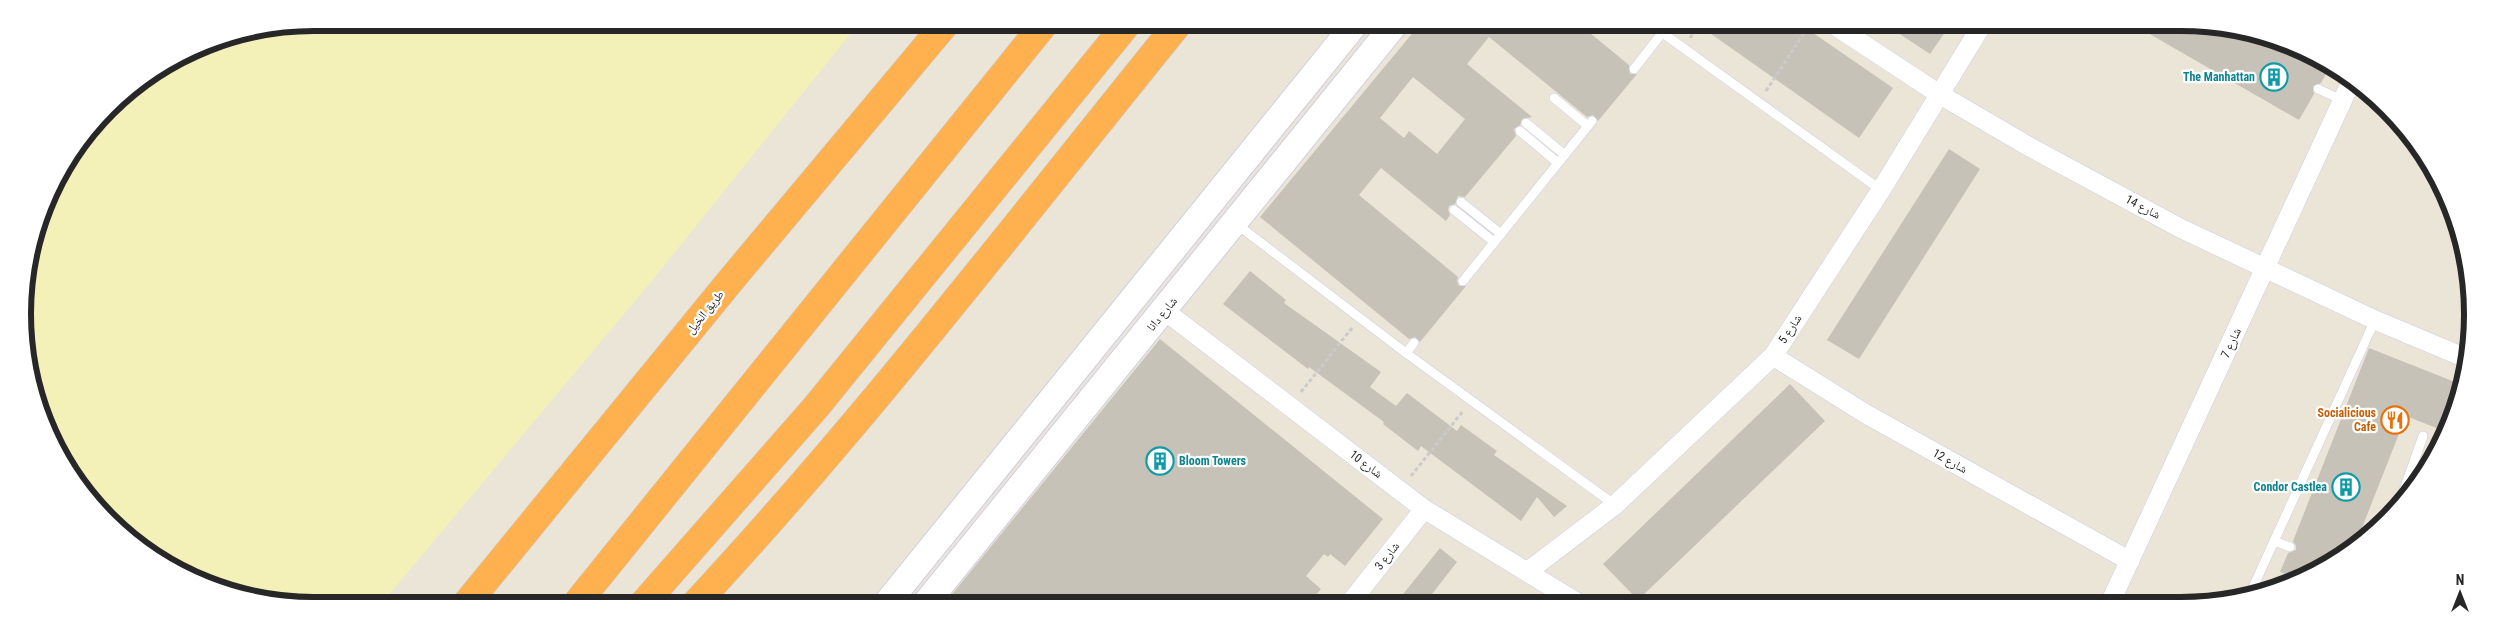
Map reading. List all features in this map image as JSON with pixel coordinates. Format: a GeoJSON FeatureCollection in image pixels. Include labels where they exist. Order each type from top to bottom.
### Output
{"type":"FeatureCollection","features":[{"type":"Feature","properties":{"kind":"highway","name":"طريق الخيل"},"geometry":{"type":"LineString","coordinates":[[472,597],[731,280],[939,31]]}},
{"type":"Feature","properties":{"kind":"highway"},"geometry":{"type":"LineString","coordinates":[[582,597],[1039,31]]}},
{"type":"Feature","properties":{"kind":"highway"},"geometry":{"type":"LineString","coordinates":[[649,597],[816,407],[1121,31]]}},
{"type":"Feature","properties":{"kind":"highway"},"geometry":{"type":"LineString","coordinates":[[701,597],[793,496],[855,422],[1172,31]]}},
{"type":"Feature","properties":{"kind":"street"},"geometry":{"type":"LineString","coordinates":[[892,597],[1349,31]]}},
{"type":"Feature","properties":{"kind":"street","name":"شارع دانا"},"geometry":{"type":"LineString","coordinates":[[931,597],[1389,31]]}},
{"type":"Feature","properties":{"kind":"street","name":"شارع 14"},"geometry":{"type":"LineString","coordinates":[[1845,31],[1940,94],[2028,146],[2180,228],[2375,320],[2460,356]]}},
{"type":"Feature","properties":{"kind":"street","name":"شارع 5"},"geometry":{"type":"LineString","coordinates":[[1527,572],[1616,505],[1773,356],[1881,190],[1978,31]]}},
{"type":"Feature","properties":{"kind":"street","name":"شارع 7"},"geometry":{"type":"LineString","coordinates":[[2113,597],[2349,87]]}},
{"type":"Feature","properties":{"kind":"street"},"geometry":{"type":"LineString","coordinates":[[1156,275],[1170,278],[1175,283],[1166,309],[1144,321],[1137,317],[1133,311],[1132,303],[1143,287],[1156,275]]}},
{"type":"Feature","properties":{"kind":"street","name":"شارع 10"},"geometry":{"type":"LineString","coordinates":[[1166,309],[1424,509],[1568,597]]}},
{"type":"Feature","properties":{"kind":"street","name":"شارع 12"},"geometry":{"type":"LineString","coordinates":[[1773,356],[1866,414],[2130,561]]}},
{"type":"Feature","properties":{"kind":"street","name":"شارع 3"},"geometry":{"type":"LineString","coordinates":[[1355,597],[1424,509]]}},
{"type":"Feature","properties":{"kind":"lane"},"geometry":{"type":"LineString","coordinates":[[1659,31],[1881,190]]}},
{"type":"Feature","properties":{"kind":"lane"},"geometry":{"type":"LineString","coordinates":[[1634,69],[1662,33]]}},
{"type":"Feature","properties":{"kind":"lane"},"geometry":{"type":"LineString","coordinates":[[2318,89],[2342,100]]}},
{"type":"Feature","properties":{"kind":"lane"},"geometry":{"type":"LineString","coordinates":[[1464,281],[1590,123],[1554,98]]}},
{"type":"Feature","properties":{"kind":"lane"},"geometry":{"type":"LineString","coordinates":[[1558,163],[1523,127],[1565,155]]}},
{"type":"Feature","properties":{"kind":"lane"},"geometry":{"type":"LineString","coordinates":[[1461,202],[1501,234]]}},
{"type":"Feature","properties":{"kind":"lane"},"geometry":{"type":"LineString","coordinates":[[1454,210],[1494,242]]}},
{"type":"Feature","properties":{"kind":"lane"},"geometry":{"type":"LineString","coordinates":[[1235,223],[1406,353],[1616,505]]}},
{"type":"Feature","properties":{"kind":"lane"},"geometry":{"type":"LineString","coordinates":[[2253,587],[2375,320]]}},
{"type":"Feature","properties":{"kind":"lane"},"geometry":{"type":"LineString","coordinates":[[1406,353],[1414,343]]}},
{"type":"Feature","properties":{"kind":"lane"},"geometry":{"type":"LineString","coordinates":[[2406,485],[2423,436]]}},
{"type":"Feature","properties":{"kind":"lane"},"geometry":{"type":"LineString","coordinates":[[2274,541],[2290,547]]}},
{"type":"Feature","properties":{"kind":"path"},"geometry":{"type":"LineString","coordinates":[[1759,102],[1805,31]]}},
{"type":"Feature","properties":{"kind":"path"},"geometry":{"type":"LineString","coordinates":[[1290,406],[1360,318]]}},
{"type":"Feature","properties":{"kind":"path"},"geometry":{"type":"LineString","coordinates":[[1400,490],[1471,401]]}},
{"type":"Feature","properties":{"kind":"sand"},"geometry":{"type":"Polygon","coordinates":[[[314,31],[853,31],[650,283],[387,597],[296,596],[241,587],[189,568],[142,538],[101,500],[79,471],[60,439],[41,387],[32,332],[32,296],[41,241],[60,189],[79,157],[114,114],[142,90],[189,60],[223,46],[277,34],[314,31]]]}},
{"type":"Feature","properties":{"kind":"building"},"geometry":{"type":"Polygon","coordinates":[[[1414,31],[1588,31],[1629,65],[1630,74],[1637,74],[1598,121],[1593,115],[1587,117],[1489,37],[1467,64],[1532,117],[1522,119],[1520,125],[1514,129],[1516,136],[1465,197],[1458,196],[1455,204],[1449,206],[1450,215],[1446,221],[1381,168],[1359,195],[1458,277],[1459,286],[1466,286],[1420,342],[1415,337],[1409,339],[1260,217],[1414,31]],[[1413,77],[1380,118],[1404,138],[1409,131],[1437,154],[1465,119],[1413,77]]]}},
{"type":"Feature","properties":{"kind":"building"},"geometry":{"type":"Polygon","coordinates":[[[1707,31],[1810,31],[1893,88],[1859,138],[1707,31]]]}},
{"type":"Feature","properties":{"kind":"building"},"geometry":{"type":"Polygon","coordinates":[[[1895,31],[1946,31],[1930,54],[1895,31]]]}},
{"type":"Feature","properties":{"kind":"building","name":"The Manhattan"},"geometry":{"type":"Polygon","coordinates":[[[2144,31],[2199,32],[2236,37],[2272,46],[2322,69],[2327,72],[2321,83],[2313,86],[2314,94],[2299,120],[2144,31]]]}},
{"type":"Feature","properties":{"kind":"building"},"geometry":{"type":"Polygon","coordinates":[[[1949,149],[1980,169],[1859,359],[1827,340],[1949,149]]]}},
{"type":"Feature","properties":{"kind":"building"},"geometry":{"type":"Polygon","coordinates":[[[1250,271],[1286,300],[1284,303],[1381,372],[1370,387],[1396,406],[1407,393],[1457,431],[1461,425],[1497,451],[1494,455],[1567,506],[1554,517],[1537,497],[1521,521],[1421,446],[1418,451],[1383,424],[1384,422],[1309,367],[1308,369],[1223,304],[1250,271]]]}},
{"type":"Feature","properties":{"kind":"building","name":"Bloom Towers"},"geometry":{"type":"Polygon","coordinates":[[[1160,339],[1383,519],[1345,566],[1330,554],[1328,557],[1324,554],[1306,576],[1321,589],[1314,597],[950,597],[1160,339]]]}},
{"type":"Feature","properties":{"kind":"building","name":"Condor Castlea"},"geometry":{"type":"Polygon","coordinates":[[[2369,348],[2455,382],[2449,405],[2439,429],[2406,416],[2360,532],[2322,559],[2288,575],[2280,572],[2288,553],[2296,550],[2293,541],[2369,348]]]}},
{"type":"Feature","properties":{"kind":"building"},"geometry":{"type":"Polygon","coordinates":[[[1790,384],[1825,421],[1641,597],[1635,597],[1603,564],[1790,384]]]}},
{"type":"Feature","properties":{"kind":"building"},"geometry":{"type":"Polygon","coordinates":[[[1440,548],[1457,562],[1430,597],[1401,597],[1440,548]]]}},
{"type":"Feature","properties":{"kind":"place","name":"The Manhattan"},"geometry":{"type":"Point","coordinates":[2274,77]}},
{"type":"Feature","properties":{"kind":"place","name":"Socialicious Cafe"},"geometry":{"type":"Point","coordinates":[2395,420]}},
{"type":"Feature","properties":{"kind":"place","name":"Bloom Towers"},"geometry":{"type":"Point","coordinates":[1160,461]}},
{"type":"Feature","properties":{"kind":"place","name":"Condor Castlea"},"geometry":{"type":"Point","coordinates":[2346,487]}}]}
